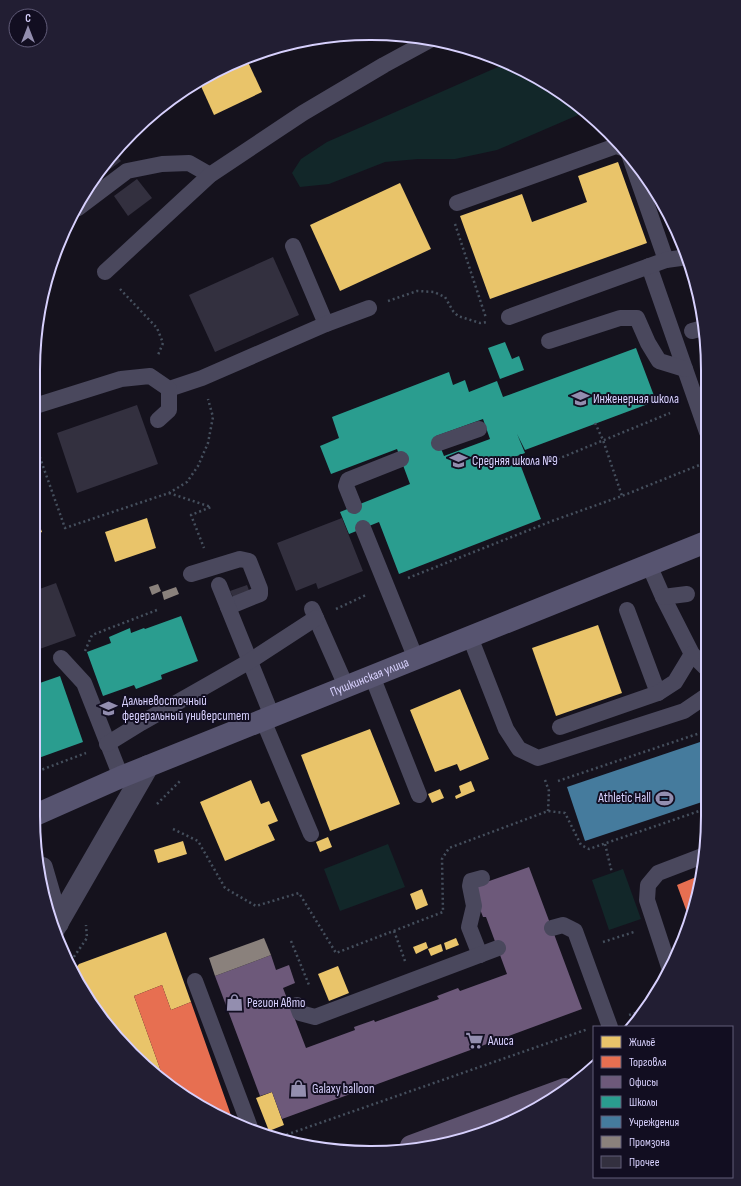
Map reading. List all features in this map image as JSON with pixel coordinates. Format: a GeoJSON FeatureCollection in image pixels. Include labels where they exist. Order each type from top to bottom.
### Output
{"type":"FeatureCollection","features":[{"type":"Feature","properties":{"kind":"main road","name":"Пушкинская улица"},"geometry":{"type":"LineString","coordinates":[[40,813],[148,766],[701,544]]}},
{"type":"Feature","properties":{"kind":"main road"},"geometry":{"type":"LineString","coordinates":[[422,1142],[544,1097]]}},
{"type":"Feature","properties":{"kind":"street"},"geometry":{"type":"LineString","coordinates":[[58,922],[148,766]]}},
{"type":"Feature","properties":{"kind":"lane"},"geometry":{"type":"LineString","coordinates":[[104,272],[210,175],[303,113],[384,64],[422,44]]}},
{"type":"Feature","properties":{"kind":"lane"},"geometry":{"type":"LineString","coordinates":[[457,203],[613,147]]}},
{"type":"Feature","properties":{"kind":"lane"},"geometry":{"type":"LineString","coordinates":[[86,202],[127,171],[162,164],[189,163],[210,175]]}},
{"type":"Feature","properties":{"kind":"lane"},"geometry":{"type":"LineString","coordinates":[[636,173],[666,260]]}},
{"type":"Feature","properties":{"kind":"lane"},"geometry":{"type":"LineString","coordinates":[[292,246],[326,324]]}},
{"type":"Feature","properties":{"kind":"lane"},"geometry":{"type":"LineString","coordinates":[[509,316],[666,260],[681,258]]}},
{"type":"Feature","properties":{"kind":"lane"},"geometry":{"type":"LineString","coordinates":[[649,266],[701,415]]}},
{"type":"Feature","properties":{"kind":"lane"},"geometry":{"type":"LineString","coordinates":[[169,389],[202,378],[326,324],[370,308]]}},
{"type":"Feature","properties":{"kind":"lane"},"geometry":{"type":"LineString","coordinates":[[549,341],[620,318],[637,318],[648,343],[660,361],[685,369]]}},
{"type":"Feature","properties":{"kind":"lane"},"geometry":{"type":"LineString","coordinates":[[40,404],[121,379],[150,376],[169,389]]}},
{"type":"Feature","properties":{"kind":"lane"},"geometry":{"type":"LineString","coordinates":[[158,420],[169,410],[169,389]]}},
{"type":"Feature","properties":{"kind":"lane"},"geometry":{"type":"LineString","coordinates":[[439,444],[478,429]]}},
{"type":"Feature","properties":{"kind":"lane"},"geometry":{"type":"LineString","coordinates":[[354,506],[346,486],[348,480],[401,459]]}},
{"type":"Feature","properties":{"kind":"lane"},"geometry":{"type":"LineString","coordinates":[[363,528],[416,658]]}},
{"type":"Feature","properties":{"kind":"lane"},"geometry":{"type":"LineString","coordinates":[[190,574],[240,558],[249,561],[260,589],[260,594],[228,607]]}},
{"type":"Feature","properties":{"kind":"lane"},"geometry":{"type":"LineString","coordinates":[[649,565],[663,597],[692,654],[701,663]]}},
{"type":"Feature","properties":{"kind":"lane"},"geometry":{"type":"LineString","coordinates":[[219,585],[250,661],[268,718],[311,834]]}},
{"type":"Feature","properties":{"kind":"lane"},"geometry":{"type":"LineString","coordinates":[[663,597],[687,594]]}},
{"type":"Feature","properties":{"kind":"lane"},"geometry":{"type":"LineString","coordinates":[[627,610],[658,693]]}},
{"type":"Feature","properties":{"kind":"lane"},"geometry":{"type":"LineString","coordinates":[[107,744],[250,661],[314,614],[346,686]]}},
{"type":"Feature","properties":{"kind":"lane"},"geometry":{"type":"LineString","coordinates":[[470,637],[506,729],[519,749],[538,758],[684,711],[701,699]]}},
{"type":"Feature","properties":{"kind":"lane"},"geometry":{"type":"LineString","coordinates":[[560,728],[658,693],[674,682],[692,654]]}},
{"type":"Feature","properties":{"kind":"lane"},"geometry":{"type":"LineString","coordinates":[[61,658],[84,683],[121,777]]}},
{"type":"Feature","properties":{"kind":"lane"},"geometry":{"type":"LineString","coordinates":[[372,676],[419,795]]}},
{"type":"Feature","properties":{"kind":"lane"},"geometry":{"type":"LineString","coordinates":[[667,962],[647,900],[648,884],[658,873],[698,857]]}},
{"type":"Feature","properties":{"kind":"lane"},"geometry":{"type":"LineString","coordinates":[[480,955],[469,927],[474,906],[470,886],[471,881],[482,878]]}},
{"type":"Feature","properties":{"kind":"lane"},"geometry":{"type":"LineString","coordinates":[[552,928],[563,925],[574,931],[610,1026]]}},
{"type":"Feature","properties":{"kind":"lane"},"geometry":{"type":"LineString","coordinates":[[296,1005],[300,1013],[315,1016],[498,948]]}},
{"type":"Feature","properties":{"kind":"lane"},"geometry":{"type":"LineString","coordinates":[[195,981],[248,1122]]}},
{"type":"Feature","properties":{"kind":"path"},"geometry":{"type":"LineString","coordinates":[[457,203],[452,216],[488,322]]}},
{"type":"Feature","properties":{"kind":"path"},"geometry":{"type":"LineString","coordinates":[[104,272],[157,328],[163,344],[150,376]]}},
{"type":"Feature","properties":{"kind":"path"},"geometry":{"type":"LineString","coordinates":[[370,308],[417,290],[434,292],[445,297],[453,311],[458,316],[480,323]]}},
{"type":"Feature","properties":{"kind":"path"},"geometry":{"type":"LineString","coordinates":[[40,458],[65,528],[169,493],[188,482],[198,466],[208,444],[213,417],[202,378]]}},
{"type":"Feature","properties":{"kind":"path"},"geometry":{"type":"LineString","coordinates":[[553,461],[670,413]]}},
{"type":"Feature","properties":{"kind":"path"},"geometry":{"type":"LineString","coordinates":[[595,423],[603,440],[622,496]]}},
{"type":"Feature","properties":{"kind":"path"},"geometry":{"type":"LineString","coordinates":[[314,614],[701,464]]}},
{"type":"Feature","properties":{"kind":"path"},"geometry":{"type":"LineString","coordinates":[[169,493],[211,507],[191,515],[212,567]]}},
{"type":"Feature","properties":{"kind":"path"},"geometry":{"type":"LineString","coordinates":[[84,652],[92,635],[157,610]]}},
{"type":"Feature","properties":{"kind":"path"},"geometry":{"type":"LineString","coordinates":[[558,781],[701,733]]}},
{"type":"Feature","properties":{"kind":"path"},"geometry":{"type":"LineString","coordinates":[[40,770],[107,744]]}},
{"type":"Feature","properties":{"kind":"path"},"geometry":{"type":"LineString","coordinates":[[545,779],[549,791],[548,811]]}},
{"type":"Feature","properties":{"kind":"path"},"geometry":{"type":"LineString","coordinates":[[155,806],[182,780]]}},
{"type":"Feature","properties":{"kind":"path"},"geometry":{"type":"LineString","coordinates":[[531,817],[548,811],[565,813],[580,845],[589,849],[701,810]]}},
{"type":"Feature","properties":{"kind":"path"},"geometry":{"type":"LineString","coordinates":[[173,829],[198,841],[225,888],[256,906],[299,893],[336,953],[394,931],[397,941]]}},
{"type":"Feature","properties":{"kind":"path"},"geometry":{"type":"LineString","coordinates":[[605,844],[612,873]]}},
{"type":"Feature","properties":{"kind":"path"},"geometry":{"type":"LineString","coordinates":[[73,959],[88,938],[86,924]]}},
{"type":"Feature","properties":{"kind":"path"},"geometry":{"type":"LineString","coordinates":[[610,939],[639,930]]}},
{"type":"Feature","properties":{"kind":"path"},"geometry":{"type":"LineString","coordinates":[[290,941],[321,1014]]}},
{"type":"Feature","properties":{"kind":"path"},"geometry":{"type":"LineString","coordinates":[[285,1135],[593,1027]]}},
{"type":"Feature","properties":{"kind":"green space"},"geometry":{"type":"Polygon","coordinates":[[[500,66],[536,84],[579,114],[497,150],[455,159],[418,159],[385,162],[329,184],[300,187],[292,173],[301,159],[327,142],[500,66]]]}},
{"type":"Feature","properties":{"kind":"green space"},"geometry":{"type":"Polygon","coordinates":[[[388,844],[405,887],[340,911],[324,869],[388,844]]]}},
{"type":"Feature","properties":{"kind":"green space"},"geometry":{"type":"Polygon","coordinates":[[[623,869],[641,919],[609,930],[592,880],[623,869]]]}},
{"type":"Feature","properties":{"kind":"building: Жильё"},"geometry":{"type":"Polygon","coordinates":[[[249,63],[262,92],[214,115],[201,87],[224,74],[249,63]]]}},
{"type":"Feature","properties":{"kind":"building: Жильё"},"geometry":{"type":"Polygon","coordinates":[[[618,162],[647,243],[490,299],[460,216],[522,194],[532,222],[587,202],[578,176],[618,162]]]}},
{"type":"Feature","properties":{"kind":"building: Жильё"},"geometry":{"type":"Polygon","coordinates":[[[400,183],[431,249],[340,291],[310,225],[400,183]]]}},
{"type":"Feature","properties":{"kind":"building: Жильё"},"geometry":{"type":"Polygon","coordinates":[[[147,518],[156,548],[115,562],[105,532],[147,518]]]}},
{"type":"Feature","properties":{"kind":"building: Жильё"},"geometry":{"type":"Polygon","coordinates":[[[598,625],[622,693],[556,716],[532,648],[598,625]]]}},
{"type":"Feature","properties":{"kind":"building: Жильё"},"geometry":{"type":"Polygon","coordinates":[[[460,689],[489,759],[460,771],[457,764],[435,772],[410,710],[460,689]]]}},
{"type":"Feature","properties":{"kind":"building: Жильё"},"geometry":{"type":"Polygon","coordinates":[[[370,729],[400,804],[330,831],[301,755],[370,729]]]}},
{"type":"Feature","properties":{"kind":"building: Жильё"},"geometry":{"type":"Polygon","coordinates":[[[251,780],[261,804],[269,801],[278,821],[268,825],[275,840],[225,861],[200,802],[251,780]]]}},
{"type":"Feature","properties":{"kind":"building: Жильё"},"geometry":{"type":"Polygon","coordinates":[[[471,781],[475,791],[456,799],[455,796],[461,793],[459,786],[471,781]]]}},
{"type":"Feature","properties":{"kind":"building: Жильё"},"geometry":{"type":"Polygon","coordinates":[[[440,789],[444,798],[432,803],[428,794],[440,789]]]}},
{"type":"Feature","properties":{"kind":"building: Жильё"},"geometry":{"type":"Polygon","coordinates":[[[328,837],[332,847],[320,852],[316,842],[328,837]]]}},
{"type":"Feature","properties":{"kind":"building: Жильё"},"geometry":{"type":"Polygon","coordinates":[[[183,841],[187,854],[158,863],[154,850],[183,841]]]}},
{"type":"Feature","properties":{"kind":"building: Жильё"},"geometry":{"type":"Polygon","coordinates":[[[422,889],[428,905],[416,910],[410,894],[422,889]]]}},
{"type":"Feature","properties":{"kind":"building: Жильё"},"geometry":{"type":"Polygon","coordinates":[[[166,932],[191,1002],[171,1010],[162,985],[134,996],[161,1071],[137,1049],[108,1017],[84,981],[77,967],[79,964],[166,932]]]}},
{"type":"Feature","properties":{"kind":"building: Жильё"},"geometry":{"type":"Polygon","coordinates":[[[456,938],[459,945],[446,950],[444,943],[456,938]]]}},
{"type":"Feature","properties":{"kind":"building: Жильё"},"geometry":{"type":"Polygon","coordinates":[[[426,942],[428,948],[416,954],[413,947],[426,942]]]}},
{"type":"Feature","properties":{"kind":"building: Жильё"},"geometry":{"type":"Polygon","coordinates":[[[441,944],[443,951],[431,956],[428,949],[441,944]]]}},
{"type":"Feature","properties":{"kind":"building: Жильё"},"geometry":{"type":"Polygon","coordinates":[[[338,966],[349,993],[329,1001],[318,974],[338,966]]]}},
{"type":"Feature","properties":{"kind":"building: Жильё"},"geometry":{"type":"Polygon","coordinates":[[[272,1092],[284,1125],[271,1130],[268,1129],[256,1098],[272,1092]]]}},
{"type":"Feature","properties":{"kind":"building: Торговля"},"geometry":{"type":"Polygon","coordinates":[[[695,877],[687,911],[677,885],[695,877]]]}},
{"type":"Feature","properties":{"kind":"building: Торговля"},"geometry":{"type":"Polygon","coordinates":[[[162,985],[171,1010],[191,1002],[231,1115],[205,1102],[161,1071],[134,996],[162,985]]]}},
{"type":"Feature","properties":{"kind":"building: Офисы"},"geometry":{"type":"Polygon","coordinates":[[[529,867],[582,1009],[282,1119],[272,1092],[260,1096],[215,976],[271,955],[276,970],[289,965],[295,983],[283,988],[306,1048],[355,1030],[354,1027],[374,1020],[375,1022],[439,999],[437,996],[458,988],[460,991],[507,974],[486,917],[483,917],[478,904],[475,886],[529,867]]]}},
{"type":"Feature","properties":{"kind":"building: Школы"},"geometry":{"type":"Polygon","coordinates":[[[505,342],[512,359],[519,356],[524,370],[500,379],[488,348],[505,342]]]}},
{"type":"Feature","properties":{"kind":"building: Школы"},"geometry":{"type":"Polygon","coordinates":[[[636,348],[656,401],[525,450],[517,434],[525,453],[517,456],[541,519],[399,574],[379,522],[349,534],[340,512],[410,484],[397,449],[331,474],[320,446],[339,438],[332,417],[449,372],[453,385],[465,380],[469,392],[497,381],[503,397],[636,348]],[[483,419],[436,436],[444,456],[490,439],[483,419]]]}},
{"type":"Feature","properties":{"kind":"building: Школы"},"geometry":{"type":"Polygon","coordinates":[[[181,616],[198,661],[161,675],[162,679],[136,689],[134,685],[103,696],[87,652],[111,643],[109,637],[130,628],[131,633],[181,616]]]}},
{"type":"Feature","properties":{"kind":"building: Школы"},"geometry":{"type":"Polygon","coordinates":[[[60,676],[83,742],[40,757],[40,683],[60,676]]]}},
{"type":"Feature","properties":{"kind":"building: Учреждения"},"geometry":{"type":"Polygon","coordinates":[[[701,742],[701,802],[585,841],[567,787],[701,742]]]}},
{"type":"Feature","properties":{"kind":"building: Промзона"},"geometry":{"type":"Polygon","coordinates":[[[158,584],[161,591],[152,595],[149,587],[158,584]]]}},
{"type":"Feature","properties":{"kind":"building: Промзона"},"geometry":{"type":"Polygon","coordinates":[[[176,587],[179,594],[164,600],[162,592],[176,587]]]}},
{"type":"Feature","properties":{"kind":"building: Промзона"},"geometry":{"type":"Polygon","coordinates":[[[264,938],[271,955],[215,976],[209,958],[264,938]]]}},
{"type":"Feature","properties":{"kind":"building: Прочее"},"geometry":{"type":"Polygon","coordinates":[[[118,158],[121,161],[106,172],[118,158]]]}},
{"type":"Feature","properties":{"kind":"building: Прочее"},"geometry":{"type":"Polygon","coordinates":[[[137,179],[152,198],[128,216],[114,196],[137,179]]]}},
{"type":"Feature","properties":{"kind":"building: Прочее"},"geometry":{"type":"Polygon","coordinates":[[[273,257],[299,315],[215,352],[189,295],[273,257]]]}},
{"type":"Feature","properties":{"kind":"building: Прочее"},"geometry":{"type":"Polygon","coordinates":[[[137,405],[158,464],[77,493],[57,433],[137,405]]]}},
{"type":"Feature","properties":{"kind":"building: Прочее"},"geometry":{"type":"Polygon","coordinates":[[[342,518],[363,571],[318,589],[316,583],[296,591],[277,543],[342,518]]]}},
{"type":"Feature","properties":{"kind":"building: Прочее"},"geometry":{"type":"Polygon","coordinates":[[[56,583],[76,636],[40,649],[40,589],[56,583]]]}},
{"type":"Feature","properties":{"kind":"building: Прочее"},"geometry":{"type":"Polygon","coordinates":[[[247,585],[250,593],[234,599],[230,591],[247,585]]]}},
{"type":"Feature","properties":{"kind":"place","name":"Инженерная школа"},"geometry":{"type":"Point","coordinates":[580,399]}},
{"type":"Feature","properties":{"kind":"place","name":"Средняя школа №9"},"geometry":{"type":"Point","coordinates":[459,461]}},
{"type":"Feature","properties":{"kind":"place","name":"Дальневосточный федеральный университет"},"geometry":{"type":"Point","coordinates":[109,708]}},
{"type":"Feature","properties":{"kind":"place","name":"Athletic Hall"},"geometry":{"type":"Point","coordinates":[664,798]}},
{"type":"Feature","properties":{"kind":"place","name":"Регион Авто"},"geometry":{"type":"Point","coordinates":[234,1003]}},
{"type":"Feature","properties":{"kind":"place","name":"Алиса"},"geometry":{"type":"Point","coordinates":[475,1041]}},
{"type":"Feature","properties":{"kind":"place","name":"Galaxy balloon"},"geometry":{"type":"Point","coordinates":[299,1089]}}]}
